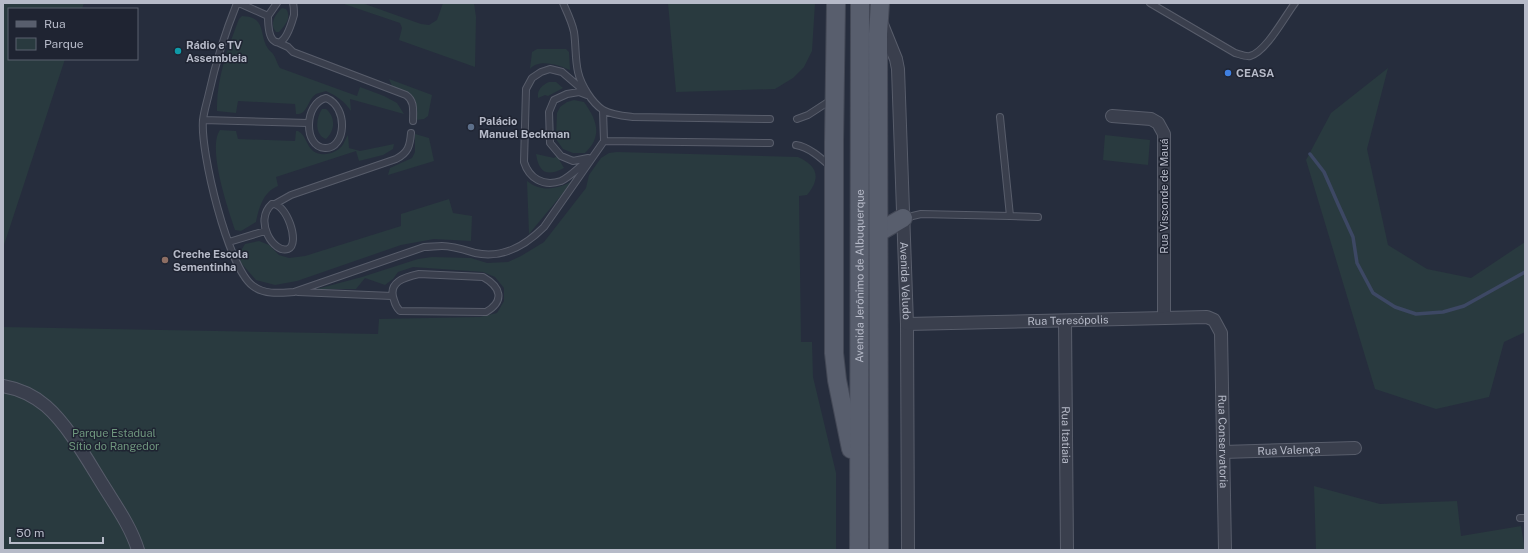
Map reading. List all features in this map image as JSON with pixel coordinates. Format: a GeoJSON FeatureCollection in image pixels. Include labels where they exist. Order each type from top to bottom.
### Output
{"type":"FeatureCollection","features":[{"type":"Feature","properties":{"kind":"main road"},"geometry":{"type":"LineString","coordinates":[[836,3],[834,98],[834,360],[841,402],[859,484]]}},
{"type":"Feature","properties":{"kind":"main road","name":"Avenida Jerônimo de Albuquerque"},"geometry":{"type":"LineString","coordinates":[[859,550],[860,3]]}},
{"type":"Feature","properties":{"kind":"main road","name":"Avenida Jerônimo de Albuquerque"},"geometry":{"type":"LineString","coordinates":[[880,7],[880,550]]}},
{"type":"Feature","properties":{"kind":"main road"},"geometry":{"type":"LineString","coordinates":[[879,232],[903,218]]}},
{"type":"Feature","properties":{"kind":"main road"},"geometry":{"type":"LineString","coordinates":[[841,402],[849,412],[859,417],[866,417],[873,413],[879,404]]}},
{"type":"Feature","properties":{"kind":"street","name":"Avenida Veludo"},"geometry":{"type":"LineString","coordinates":[[880,7],[898,69],[907,324],[908,550]]}},
{"type":"Feature","properties":{"kind":"street","name":"Rua Visconde de Mauá"},"geometry":{"type":"LineString","coordinates":[[1112,116],[1151,119],[1158,123],[1164,134],[1164,318]]}},
{"type":"Feature","properties":{"kind":"street","name":"Rua Teresópolis"},"geometry":{"type":"LineString","coordinates":[[907,324],[1207,317],[1214,320],[1221,333]]}},
{"type":"Feature","properties":{"kind":"street","name":"Rua Itatiaia"},"geometry":{"type":"LineString","coordinates":[[1065,321],[1067,550]]}},
{"type":"Feature","properties":{"kind":"street","name":"Rua Conservatoria"},"geometry":{"type":"LineString","coordinates":[[1221,333],[1225,550]]}},
{"type":"Feature","properties":{"kind":"street"},"geometry":{"type":"LineString","coordinates":[[3,386],[25,392],[36,398],[55,415],[83,452],[124,519],[138,550]]}},
{"type":"Feature","properties":{"kind":"street","name":"Rua Valença"},"geometry":{"type":"LineString","coordinates":[[1223,452],[1355,448]]}},
{"type":"Feature","properties":{"kind":"lane"},"geometry":{"type":"LineString","coordinates":[[268,16],[238,3],[214,68],[203,120],[205,158],[213,194],[238,267],[244,277],[253,286],[262,291],[274,293],[294,292],[392,296]]}},
{"type":"Feature","properties":{"kind":"lane"},"geometry":{"type":"LineString","coordinates":[[277,3],[268,16],[273,41],[288,47],[293,52],[406,95],[413,103],[413,121]]}},
{"type":"Feature","properties":{"kind":"lane"},"geometry":{"type":"LineString","coordinates":[[277,42],[282,41],[286,37],[294,14],[293,3]]}},
{"type":"Feature","properties":{"kind":"lane"},"geometry":{"type":"LineString","coordinates":[[563,3],[574,31],[578,72],[582,84],[589,96]]}},
{"type":"Feature","properties":{"kind":"lane"},"geometry":{"type":"LineString","coordinates":[[1150,3],[1235,53],[1250,56],[1258,53],[1267,44],[1295,3]]}},
{"type":"Feature","properties":{"kind":"lane"},"geometry":{"type":"LineString","coordinates":[[592,157],[560,181],[541,182],[533,177],[524,162],[526,89],[532,78],[541,72],[550,69],[562,72],[573,80],[603,110],[621,116],[770,119]]}},
{"type":"Feature","properties":{"kind":"lane"},"geometry":{"type":"LineString","coordinates":[[589,96],[579,92],[567,94],[554,100],[549,112],[550,143],[561,156],[573,161],[592,157]]}},
{"type":"Feature","properties":{"kind":"lane"},"geometry":{"type":"LineString","coordinates":[[326,98],[331,100],[338,106],[342,118],[340,136],[335,144],[329,148],[318,146],[313,141],[308,124],[311,110],[321,99],[326,98]]}},
{"type":"Feature","properties":{"kind":"lane"},"geometry":{"type":"LineString","coordinates":[[797,119],[808,115],[834,98]]}},
{"type":"Feature","properties":{"kind":"lane"},"geometry":{"type":"LineString","coordinates":[[294,292],[424,247],[443,246],[493,255],[506,252],[520,246],[544,227],[604,140],[603,110]]}},
{"type":"Feature","properties":{"kind":"lane"},"geometry":{"type":"LineString","coordinates":[[1000,117],[1010,216]]}},
{"type":"Feature","properties":{"kind":"lane"},"geometry":{"type":"LineString","coordinates":[[203,120],[308,124]]}},
{"type":"Feature","properties":{"kind":"lane"},"geometry":{"type":"LineString","coordinates":[[275,204],[282,207],[290,223],[293,238],[291,246],[288,249],[283,249],[278,246],[269,238],[265,231],[263,224],[264,215],[268,207],[291,196],[402,156],[410,146],[412,133]]}},
{"type":"Feature","properties":{"kind":"lane"},"geometry":{"type":"LineString","coordinates":[[604,140],[770,143]]}},
{"type":"Feature","properties":{"kind":"lane"},"geometry":{"type":"LineString","coordinates":[[796,145],[803,146],[834,169]]}},
{"type":"Feature","properties":{"kind":"lane"},"geometry":{"type":"LineString","coordinates":[[903,218],[921,214],[1038,217]]}},
{"type":"Feature","properties":{"kind":"lane"},"geometry":{"type":"LineString","coordinates":[[229,242],[265,231]]}},
{"type":"Feature","properties":{"kind":"lane"},"geometry":{"type":"LineString","coordinates":[[419,274],[483,277],[493,282],[498,289],[499,296],[492,309],[486,312],[400,311],[396,307],[392,296],[392,288],[396,283],[408,277],[419,274]]}},
{"type":"Feature","properties":{"kind":"green space"},"geometry":{"type":"Polygon","coordinates":[[[3,3],[84,3],[82,8],[8,8],[8,60],[65,60],[3,248],[3,3]]]}},
{"type":"Feature","properties":{"kind":"green space"},"geometry":{"type":"Polygon","coordinates":[[[341,3],[362,3],[421,24],[429,25],[437,20],[443,3],[474,3],[476,17],[475,67],[399,40],[402,28],[400,23],[341,3]]]}},
{"type":"Feature","properties":{"kind":"green space"},"geometry":{"type":"Polygon","coordinates":[[[668,3],[815,3],[812,51],[804,67],[793,78],[775,89],[676,92],[668,3]]]}},
{"type":"Feature","properties":{"kind":"green space"},"geometry":{"type":"Polygon","coordinates":[[[282,8],[286,9],[288,12],[288,18],[279,32],[276,32],[273,23],[277,14],[282,8]]]}},
{"type":"Feature","properties":{"kind":"green space"},"geometry":{"type":"Polygon","coordinates":[[[242,16],[250,17],[258,22],[268,48],[280,68],[357,96],[360,87],[384,96],[397,103],[404,114],[350,99],[351,111],[340,99],[326,91],[316,94],[305,110],[300,114],[296,114],[295,104],[238,101],[236,113],[217,111],[218,87],[221,75],[231,41],[239,19],[242,16]]]}},
{"type":"Feature","properties":{"kind":"green space"},"geometry":{"type":"Polygon","coordinates":[[[537,49],[566,49],[569,52],[570,70],[560,66],[544,63],[538,64],[530,69],[532,52],[537,49]]]}},
{"type":"Feature","properties":{"kind":"green space"},"geometry":{"type":"Polygon","coordinates":[[[1388,68],[1367,149],[1388,245],[1427,269],[1471,278],[1525,242],[1525,332],[1504,342],[1489,397],[1436,409],[1375,389],[1306,160],[1331,113],[1388,68]]]}},
{"type":"Feature","properties":{"kind":"green space"},"geometry":{"type":"Polygon","coordinates":[[[389,79],[432,95],[428,116],[424,119],[416,120],[416,102],[411,94],[392,86],[389,79]]]}},
{"type":"Feature","properties":{"kind":"green space"},"geometry":{"type":"Polygon","coordinates":[[[549,82],[556,82],[563,88],[548,96],[545,95],[538,98],[540,88],[549,82]]]}},
{"type":"Feature","properties":{"kind":"green space"},"geometry":{"type":"Polygon","coordinates":[[[574,100],[584,102],[595,122],[596,134],[591,147],[585,153],[573,153],[563,149],[556,139],[557,113],[560,107],[567,102],[574,100]]]}},
{"type":"Feature","properties":{"kind":"green space"},"geometry":{"type":"Polygon","coordinates":[[[322,109],[326,109],[329,112],[333,120],[333,128],[326,139],[319,134],[317,126],[318,117],[322,109]]]}},
{"type":"Feature","properties":{"kind":"green space"},"geometry":{"type":"Polygon","coordinates":[[[220,130],[236,131],[238,139],[295,141],[296,131],[298,131],[303,135],[313,151],[320,154],[332,153],[339,149],[348,135],[349,148],[360,151],[394,144],[393,149],[383,155],[359,161],[356,151],[276,177],[278,186],[265,196],[260,206],[256,222],[241,231],[235,230],[220,179],[216,150],[220,130]]]}},
{"type":"Feature","properties":{"kind":"green space"},"geometry":{"type":"Polygon","coordinates":[[[415,134],[429,138],[434,161],[388,175],[390,168],[412,158],[415,152],[415,134]]]}},
{"type":"Feature","properties":{"kind":"green space"},"geometry":{"type":"Polygon","coordinates":[[[1105,135],[1150,140],[1148,165],[1103,160],[1105,135]]]}},
{"type":"Feature","properties":{"kind":"green space","name":"Parque Estadual Sítio do Rangedor"},"geometry":{"type":"Polygon","coordinates":[[[609,153],[798,157],[810,164],[813,168],[816,178],[811,189],[807,195],[799,196],[801,342],[812,342],[813,377],[836,473],[836,550],[3,550],[3,327],[378,334],[379,319],[480,317],[497,313],[504,301],[504,288],[495,277],[483,272],[413,267],[398,272],[393,279],[385,285],[365,278],[356,289],[317,289],[362,277],[418,259],[432,257],[471,258],[487,263],[508,262],[544,242],[586,188],[589,175],[601,158],[609,153]]]}},
{"type":"Feature","properties":{"kind":"green space"},"geometry":{"type":"Polygon","coordinates":[[[536,154],[554,158],[557,156],[564,168],[558,171],[548,173],[545,172],[539,165],[536,154]]]}},
{"type":"Feature","properties":{"kind":"green space"},"geometry":{"type":"Polygon","coordinates":[[[574,180],[529,234],[527,181],[539,187],[550,188],[562,186],[574,180]]]}},
{"type":"Feature","properties":{"kind":"green space"},"geometry":{"type":"Polygon","coordinates":[[[449,199],[453,213],[472,216],[471,241],[434,239],[401,245],[297,281],[275,285],[256,280],[241,263],[239,254],[245,244],[259,241],[269,245],[279,255],[289,258],[305,256],[401,226],[401,214],[449,199]]]}},
{"type":"Feature","properties":{"kind":"green space"},"geometry":{"type":"Polygon","coordinates":[[[1314,486],[1380,504],[1457,501],[1461,536],[1521,526],[1525,550],[1316,550],[1314,486]]]}},
{"type":"Feature","properties":{"kind":"waterway"},"geometry":{"type":"LineString","coordinates":[[1310,154],[1324,172],[1353,237],[1357,263],[1373,293],[1395,307],[1416,314],[1443,312],[1464,306],[1525,272]]}},
{"type":"Feature","properties":{"kind":"place","name":"Rádio e TV Assembleia"},"geometry":{"type":"Point","coordinates":[178,51]}},
{"type":"Feature","properties":{"kind":"place","name":"CEASA"},"geometry":{"type":"Point","coordinates":[1228,73]}},
{"type":"Feature","properties":{"kind":"place","name":"Palácio Manuel Beckman"},"geometry":{"type":"Point","coordinates":[471,127]}},
{"type":"Feature","properties":{"kind":"place","name":"Creche Escola Sementinha"},"geometry":{"type":"Point","coordinates":[165,260]}}]}
